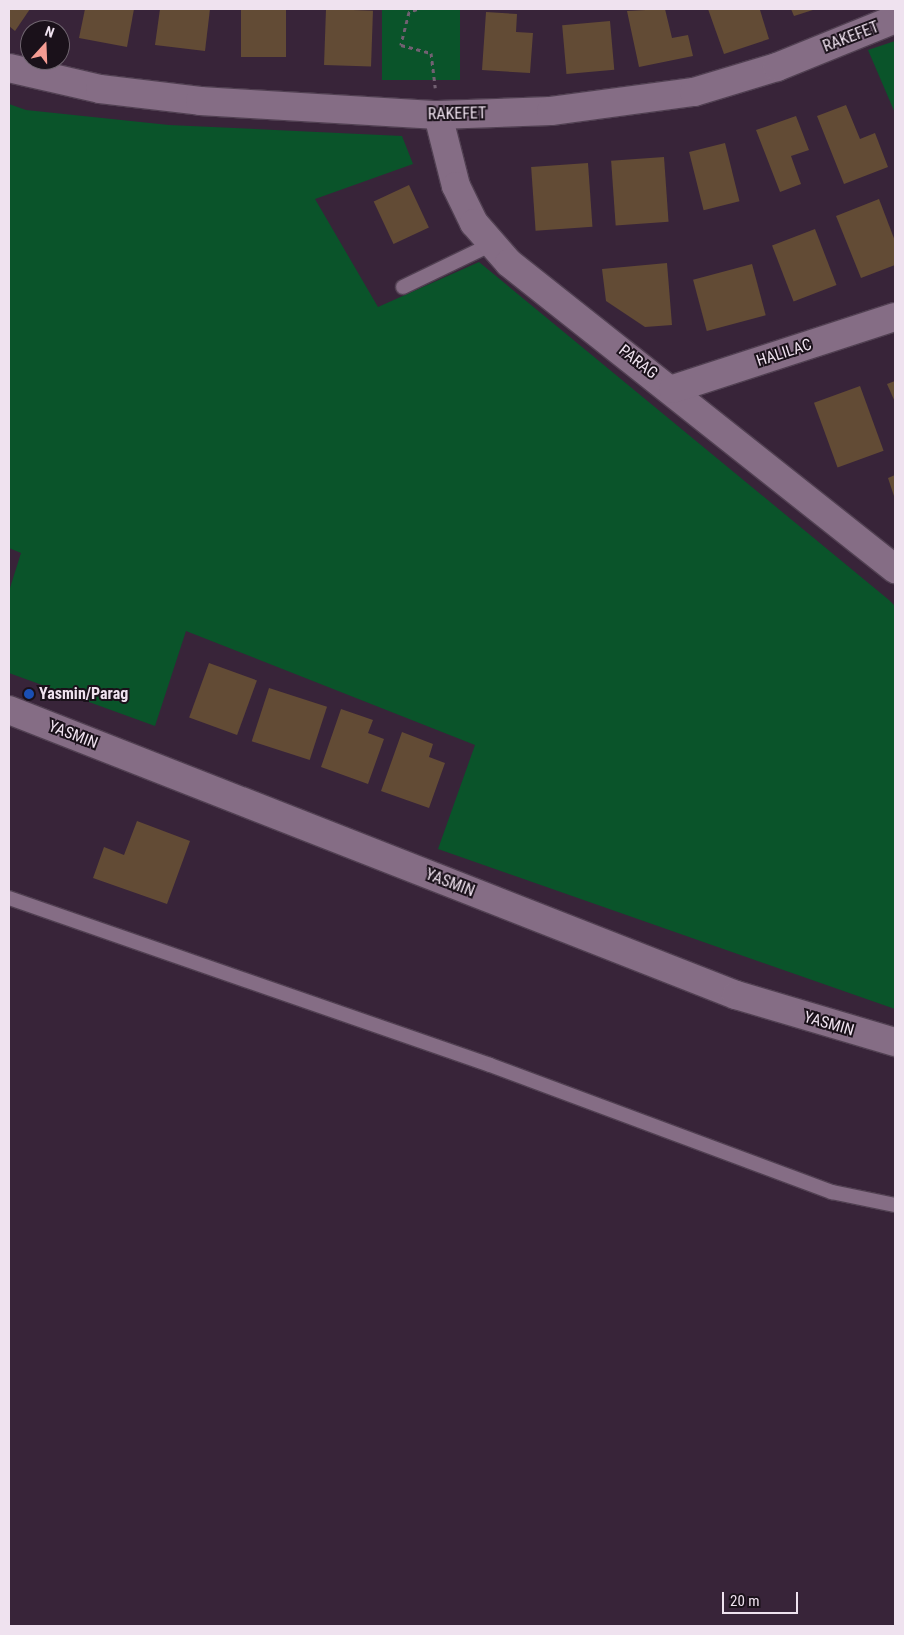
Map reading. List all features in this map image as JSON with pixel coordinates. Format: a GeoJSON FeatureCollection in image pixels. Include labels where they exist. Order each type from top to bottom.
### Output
{"type":"FeatureCollection","features":[{"type":"Feature","properties":{"kind":"street","name":"RAKEFET"},"geometry":{"type":"LineString","coordinates":[[9,68],[100,90],[191,100],[438,116],[551,111],[694,92],[777,67],[895,19]]}},
{"type":"Feature","properties":{"kind":"street","name":"PARAG"},"geometry":{"type":"LineString","coordinates":[[438,116],[456,186],[474,224],[509,263],[673,389],[895,569]]}},
{"type":"Feature","properties":{"kind":"street","name":"HALILAC"},"geometry":{"type":"LineString","coordinates":[[673,389],[895,317]]}},
{"type":"Feature","properties":{"kind":"street","name":"YASMIN"},"geometry":{"type":"LineString","coordinates":[[9,710],[736,995],[895,1042]]}},
{"type":"Feature","properties":{"kind":"lane"},"geometry":{"type":"LineString","coordinates":[[403,287],[492,244]]}},
{"type":"Feature","properties":{"kind":"lane"},"geometry":{"type":"LineString","coordinates":[[9,898],[490,1065],[832,1192],[895,1205]]}},
{"type":"Feature","properties":{"kind":"path"},"geometry":{"type":"LineString","coordinates":[[417,9],[409,12],[401,45],[431,53],[438,116]]}},
{"type":"Feature","properties":{"kind":"green space"},"geometry":{"type":"Polygon","coordinates":[[[382,9],[460,9],[460,80],[382,80],[382,9]]]}},
{"type":"Feature","properties":{"kind":"green space"},"geometry":{"type":"Polygon","coordinates":[[[895,41],[895,113],[868,50],[895,41]]]}},
{"type":"Feature","properties":{"kind":"green space"},"geometry":{"type":"Polygon","coordinates":[[[9,104],[26,110],[169,125],[402,136],[413,164],[315,199],[378,307],[479,262],[895,606],[895,1009],[438,849],[475,745],[186,631],[155,726],[9,673],[9,591],[21,553],[9,548],[9,104]]]}},
{"type":"Feature","properties":{"kind":"building"},"geometry":{"type":"Polygon","coordinates":[[[9,9],[30,9],[22,20],[20,20],[20,24],[15,31],[9,26],[9,9]]]}},
{"type":"Feature","properties":{"kind":"building"},"geometry":{"type":"Polygon","coordinates":[[[85,9],[134,9],[127,47],[79,38],[85,9]]]}},
{"type":"Feature","properties":{"kind":"building"},"geometry":{"type":"Polygon","coordinates":[[[160,9],[210,9],[205,51],[155,45],[160,9]]]}},
{"type":"Feature","properties":{"kind":"building"},"geometry":{"type":"Polygon","coordinates":[[[241,9],[286,9],[286,57],[241,57],[241,9]]]}},
{"type":"Feature","properties":{"kind":"building"},"geometry":{"type":"Polygon","coordinates":[[[326,9],[373,11],[371,67],[324,65],[326,9]]]}},
{"type":"Feature","properties":{"kind":"building"},"geometry":{"type":"Polygon","coordinates":[[[665,9],[672,38],[688,35],[693,56],[639,67],[627,11],[665,9]]]}},
{"type":"Feature","properties":{"kind":"building"},"geometry":{"type":"Polygon","coordinates":[[[708,9],[760,10],[769,39],[724,54],[708,9]]]}},
{"type":"Feature","properties":{"kind":"building"},"geometry":{"type":"Polygon","coordinates":[[[791,9],[816,9],[794,16],[791,9]]]}},
{"type":"Feature","properties":{"kind":"building"},"geometry":{"type":"Polygon","coordinates":[[[486,12],[517,14],[516,32],[533,33],[530,73],[482,70],[486,12]]]}},
{"type":"Feature","properties":{"kind":"building"},"geometry":{"type":"Polygon","coordinates":[[[610,21],[614,70],[566,74],[562,25],[610,21]]]}},
{"type":"Feature","properties":{"kind":"building"},"geometry":{"type":"Polygon","coordinates":[[[846,105],[860,139],[875,133],[888,167],[844,184],[817,116],[846,105]]]}},
{"type":"Feature","properties":{"kind":"building"},"geometry":{"type":"Polygon","coordinates":[[[796,116],[809,150],[791,156],[801,184],[780,192],[756,130],[796,116]]]}},
{"type":"Feature","properties":{"kind":"building"},"geometry":{"type":"Polygon","coordinates":[[[725,143],[740,201],[704,210],[689,152],[725,143]]]}},
{"type":"Feature","properties":{"kind":"building"},"geometry":{"type":"Polygon","coordinates":[[[664,157],[669,222],[616,226],[611,161],[664,157]]]}},
{"type":"Feature","properties":{"kind":"building"},"geometry":{"type":"Polygon","coordinates":[[[588,163],[592,227],[536,231],[531,167],[588,163]]]}},
{"type":"Feature","properties":{"kind":"building"},"geometry":{"type":"Polygon","coordinates":[[[409,185],[429,228],[394,244],[374,201],[409,185]]]}},
{"type":"Feature","properties":{"kind":"building"},"geometry":{"type":"Polygon","coordinates":[[[879,199],[895,241],[895,265],[861,278],[836,216],[879,199]]]}},
{"type":"Feature","properties":{"kind":"building"},"geometry":{"type":"Polygon","coordinates":[[[815,229],[837,285],[794,301],[772,245],[815,229]]]}},
{"type":"Feature","properties":{"kind":"building"},"geometry":{"type":"Polygon","coordinates":[[[667,263],[672,325],[645,327],[606,301],[602,269],[667,263]]]}},
{"type":"Feature","properties":{"kind":"building"},"geometry":{"type":"Polygon","coordinates":[[[752,264],[766,315],[707,331],[693,280],[752,264]]]}},
{"type":"Feature","properties":{"kind":"building"},"geometry":{"type":"Polygon","coordinates":[[[895,381],[895,402],[887,384],[895,381]]]}},
{"type":"Feature","properties":{"kind":"building"},"geometry":{"type":"Polygon","coordinates":[[[860,386],[884,451],[838,468],[814,403],[860,386]]]}},
{"type":"Feature","properties":{"kind":"building"},"geometry":{"type":"Polygon","coordinates":[[[895,475],[895,499],[888,478],[895,475]]]}},
{"type":"Feature","properties":{"kind":"building"},"geometry":{"type":"Polygon","coordinates":[[[209,663],[257,680],[237,735],[189,718],[209,663]]]}},
{"type":"Feature","properties":{"kind":"building"},"geometry":{"type":"Polygon","coordinates":[[[269,688],[327,707],[310,760],[252,741],[269,688]]]}},
{"type":"Feature","properties":{"kind":"building"},"geometry":{"type":"Polygon","coordinates":[[[341,709],[373,720],[368,733],[384,739],[368,784],[321,767],[341,709]]]}},
{"type":"Feature","properties":{"kind":"building"},"geometry":{"type":"Polygon","coordinates":[[[402,732],[433,744],[429,757],[445,763],[429,808],[381,791],[402,732]]]}},
{"type":"Feature","properties":{"kind":"building"},"geometry":{"type":"Polygon","coordinates":[[[137,821],[190,841],[167,904],[93,878],[104,847],[124,855],[137,821]]]}},
{"type":"Feature","properties":{"kind":"place","name":"Yasmin/Parag"},"geometry":{"type":"Point","coordinates":[29,694]}}]}
